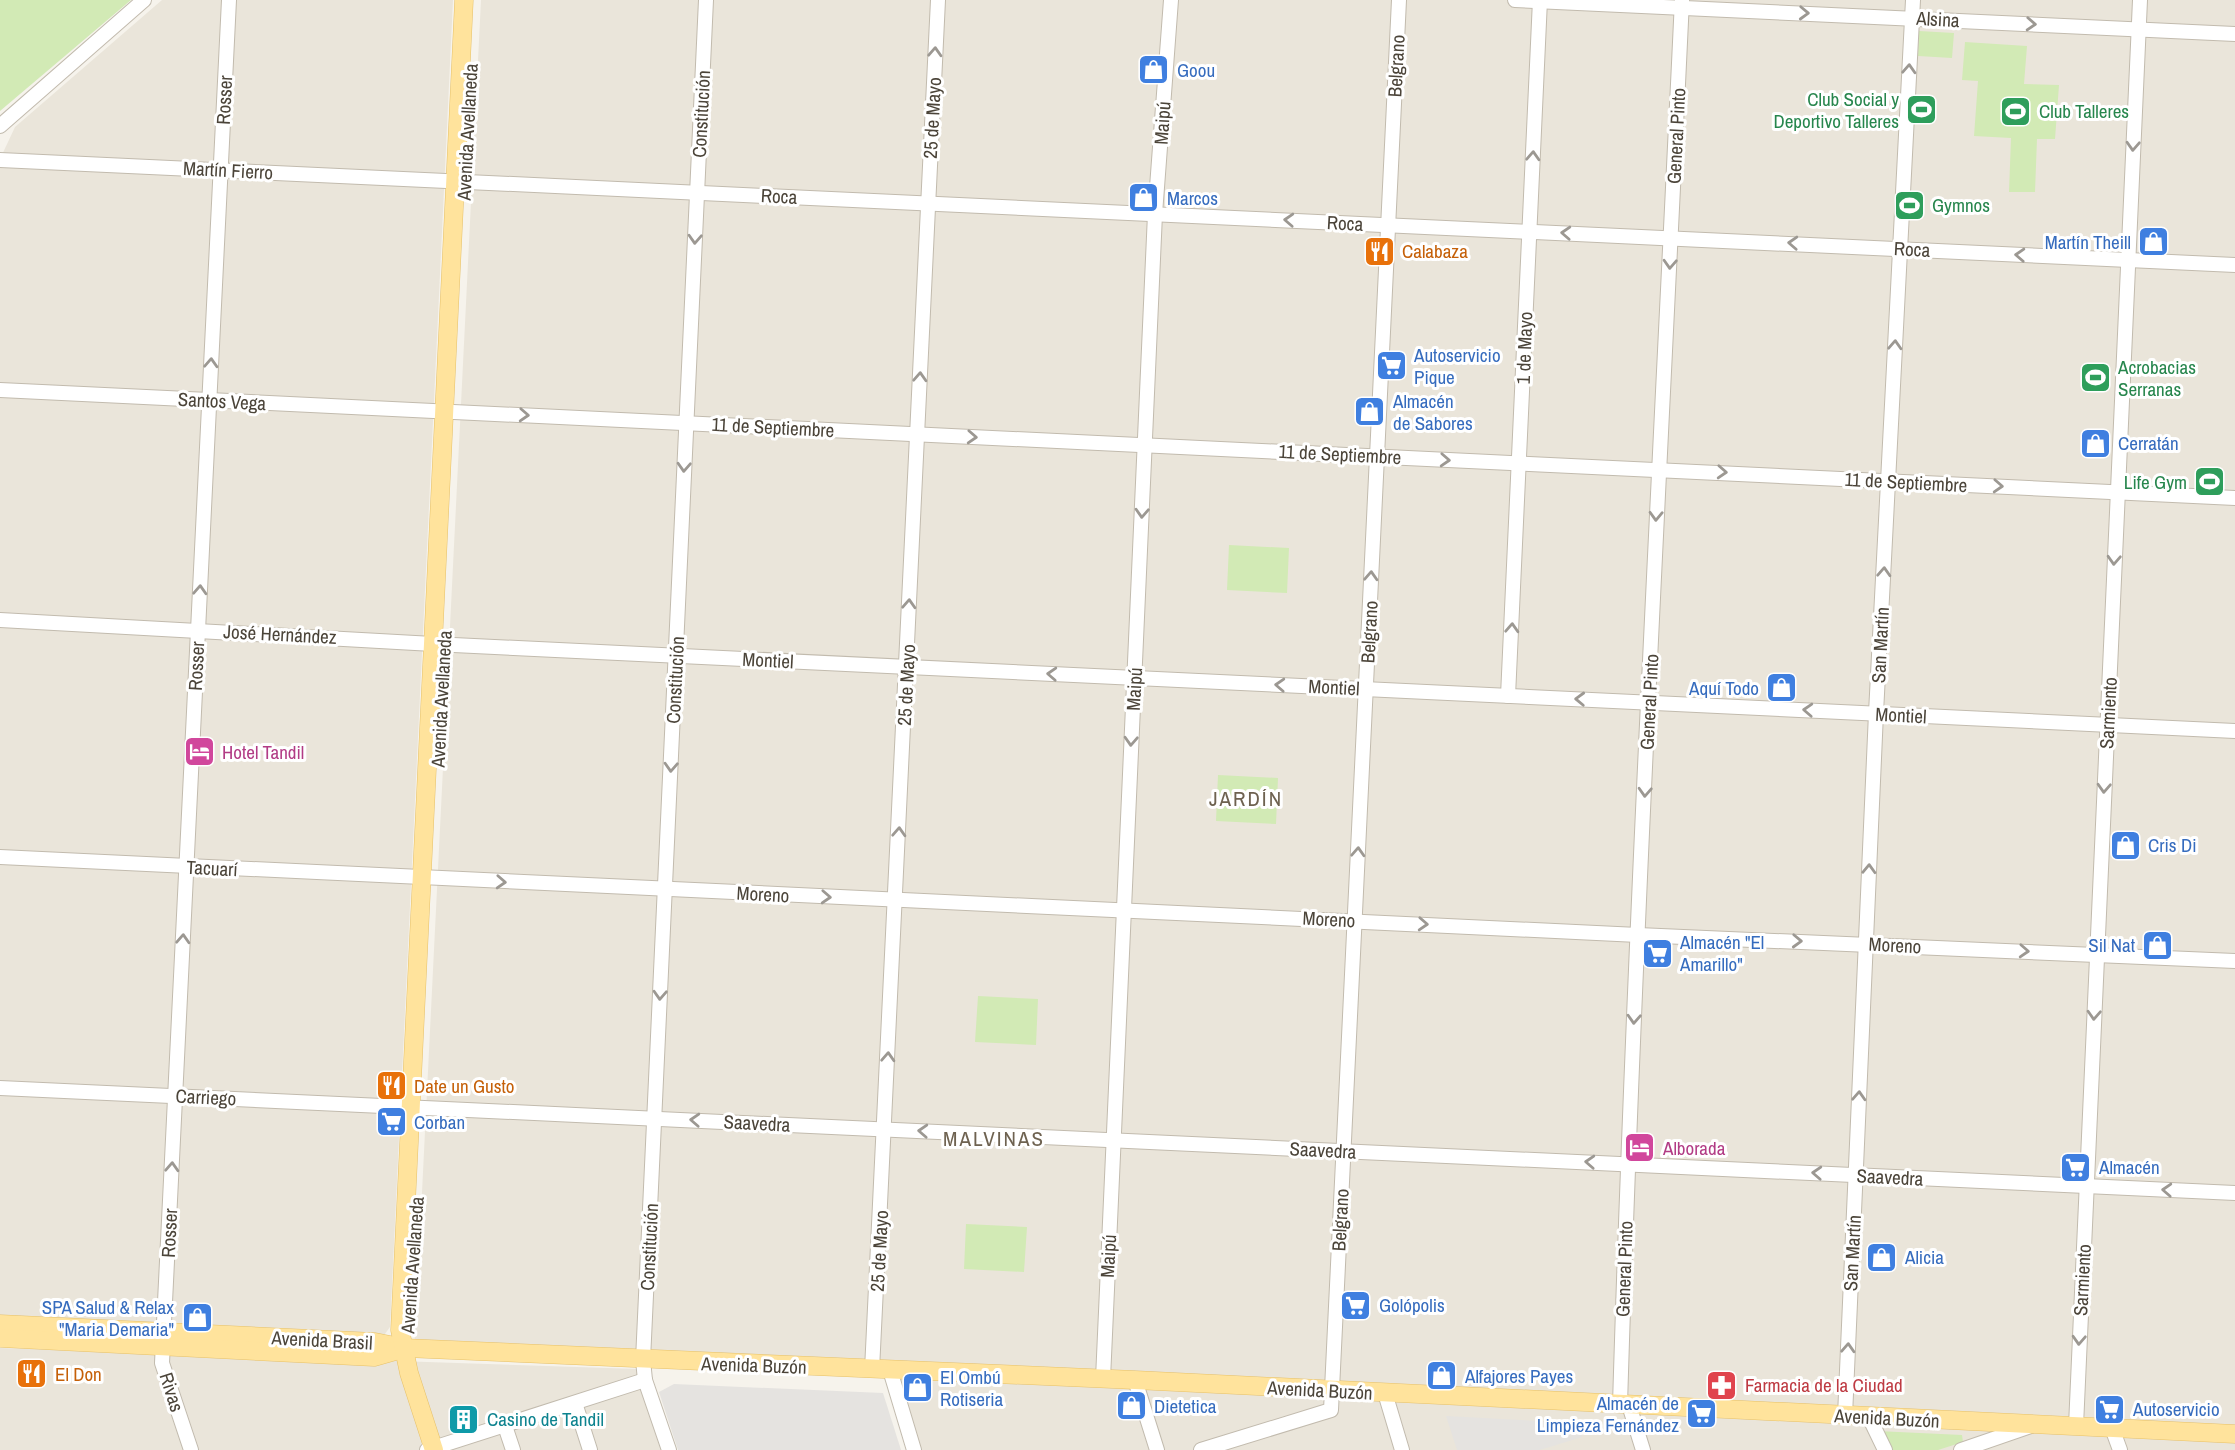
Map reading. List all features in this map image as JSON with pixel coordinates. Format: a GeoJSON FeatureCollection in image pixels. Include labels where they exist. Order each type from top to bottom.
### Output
{"type":"FeatureCollection","features":[{"type":"Feature","properties":{"kind":"main road","name":"Avenida Avellaneda"},"geometry":{"type":"LineString","coordinates":[[405,1348],[412,1325],[417,1107],[460,181],[464,0]]}},
{"type":"Feature","properties":{"kind":"main road","name":"Avenida Avellaneda"},"geometry":{"type":"LineString","coordinates":[[460,181],[475,0]]}},
{"type":"Feature","properties":{"kind":"main road","name":"Avenida Brasil"},"geometry":{"type":"LineString","coordinates":[[0,1324],[164,1340]]}},
{"type":"Feature","properties":{"kind":"main road","name":"Avenida Brasil"},"geometry":{"type":"LineString","coordinates":[[0,1338],[375,1342],[405,1348]]}},
{"type":"Feature","properties":{"kind":"main road","name":"Avenida Buzón"},"geometry":{"type":"LineString","coordinates":[[405,1348],[1135,1380],[2235,1434]]}},
{"type":"Feature","properties":{"kind":"main road"},"geometry":{"type":"LineString","coordinates":[[405,1348],[409,1373],[431,1449]]}},
{"type":"Feature","properties":{"kind":"street"},"geometry":{"type":"LineString","coordinates":[[0,126],[144,0]]}},
{"type":"Feature","properties":{"kind":"street","name":"Rosser"},"geometry":{"type":"LineString","coordinates":[[164,1340],[229,0]]}},
{"type":"Feature","properties":{"kind":"street","name":"Constitución"},"geometry":{"type":"LineString","coordinates":[[669,1450],[645,1380],[643,1360],[706,0]]}},
{"type":"Feature","properties":{"kind":"street","name":"25 de Mayo"},"geometry":{"type":"LineString","coordinates":[[914,1450],[881,1370],[885,1129],[938,0]]}},
{"type":"Feature","properties":{"kind":"street","name":"Maipú"},"geometry":{"type":"LineString","coordinates":[[1103,1379],[1155,214],[1171,0]]}},
{"type":"Feature","properties":{"kind":"street","name":"Belgrano"},"geometry":{"type":"LineString","coordinates":[[1332,1391],[1399,0]]}},
{"type":"Feature","properties":{"kind":"street","name":"Alsina"},"geometry":{"type":"LineString","coordinates":[[1515,0],[1682,4],[2235,34]]}},
{"type":"Feature","properties":{"kind":"street","name":"San Martín"},"geometry":{"type":"LineString","coordinates":[[1844,1416],[1876,713],[1913,0]]}},
{"type":"Feature","properties":{"kind":"street","name":"Sarmiento"},"geometry":{"type":"LineString","coordinates":[[2076,1426],[2140,0]]}},
{"type":"Feature","properties":{"kind":"street","name":"1 de Mayo"},"geometry":{"type":"LineString","coordinates":[[1508,696],[1540,1]]}},
{"type":"Feature","properties":{"kind":"street","name":"General Pinto"},"geometry":{"type":"LineString","coordinates":[[1643,1450],[1624,1405],[1627,1164],[1682,4]]}},
{"type":"Feature","properties":{"kind":"street","name":"Martín Fierro"},"geometry":{"type":"LineString","coordinates":[[0,160],[460,181]]}},
{"type":"Feature","properties":{"kind":"street","name":"Roca"},"geometry":{"type":"LineString","coordinates":[[460,181],[2235,265]]}},
{"type":"Feature","properties":{"kind":"street","name":"Santos Vega"},"geometry":{"type":"LineString","coordinates":[[0,390],[450,412]]}},
{"type":"Feature","properties":{"kind":"street","name":"11 de Septiembre"},"geometry":{"type":"LineString","coordinates":[[450,412],[2235,498]]}},
{"type":"Feature","properties":{"kind":"street","name":"José Hernández"},"geometry":{"type":"LineString","coordinates":[[0,620],[439,644]]}},
{"type":"Feature","properties":{"kind":"street","name":"Montiel"},"geometry":{"type":"LineString","coordinates":[[439,644],[2235,731]]}},
{"type":"Feature","properties":{"kind":"street","name":"Tacuarí"},"geometry":{"type":"LineString","coordinates":[[0,857],[428,878]]}},
{"type":"Feature","properties":{"kind":"street","name":"Moreno"},"geometry":{"type":"LineString","coordinates":[[428,878],[2235,961]]}},
{"type":"Feature","properties":{"kind":"street","name":"Carriego"},"geometry":{"type":"LineString","coordinates":[[0,1088],[417,1107]]}},
{"type":"Feature","properties":{"kind":"street","name":"Saavedra"},"geometry":{"type":"LineString","coordinates":[[417,1107],[2235,1193]]}},
{"type":"Feature","properties":{"kind":"street","name":"Rivas"},"geometry":{"type":"LineString","coordinates":[[164,1340],[163,1368],[191,1450]]}},
{"type":"Feature","properties":{"kind":"street"},"geometry":{"type":"LineString","coordinates":[[431,1449],[645,1380]]}},
{"type":"Feature","properties":{"kind":"street"},"geometry":{"type":"LineString","coordinates":[[1135,1380],[1157,1450]]}},
{"type":"Feature","properties":{"kind":"street"},"geometry":{"type":"LineString","coordinates":[[1201,1450],[1331,1409],[1332,1391]]}},
{"type":"Feature","properties":{"kind":"street"},"geometry":{"type":"LineString","coordinates":[[1385,1393],[1402,1450]]}},
{"type":"Feature","properties":{"kind":"street"},"geometry":{"type":"LineString","coordinates":[[575,1404],[590,1450]]}},
{"type":"Feature","properties":{"kind":"street"},"geometry":{"type":"LineString","coordinates":[[1869,1417],[1885,1450]]}},
{"type":"Feature","properties":{"kind":"street"},"geometry":{"type":"LineString","coordinates":[[1961,1450],[2036,1424]]}},
{"type":"Feature","properties":{"kind":"street"},"geometry":{"type":"LineString","coordinates":[[505,1426],[513,1450]]}},
{"type":"Feature","properties":{"kind":"street"},"geometry":{"type":"LineString","coordinates":[[2112,1428],[2120,1450]]}},
{"type":"Feature","properties":{"kind":"shaded area"},"geometry":{"type":"Polygon","coordinates":[[[162,0],[453,0],[390,1327],[382,1338],[0,1320],[0,159],[15,127],[162,0]]]}},
{"type":"Feature","properties":{"kind":"shaded area"},"geometry":{"type":"Polygon","coordinates":[[[481,0],[2235,0],[2235,1450],[920,1450],[897,1376],[414,1354],[481,0]]]}},
{"type":"Feature","properties":{"kind":"shaded area"},"geometry":{"type":"Polygon","coordinates":[[[0,1348],[638,1369],[663,1450],[0,1450],[0,1348]]]}},
{"type":"Feature","properties":{"kind":"shaded area"},"geometry":{"type":"Polygon","coordinates":[[[674,1384],[883,1393],[901,1450],[678,1450],[659,1392],[674,1384]]]}},
{"type":"Feature","properties":{"kind":"shaded area"},"geometry":{"type":"Polygon","coordinates":[[[1446,1416],[1578,1423],[1582,1437],[1540,1450],[1457,1450],[1446,1416]]]}},
{"type":"Feature","properties":{"kind":"green space"},"geometry":{"type":"Polygon","coordinates":[[[0,0],[131,0],[0,111],[0,0]]]}},
{"type":"Feature","properties":{"kind":"green space"},"geometry":{"type":"Polygon","coordinates":[[[1919,31],[1954,33],[1952,58],[1918,56],[1919,31]]]}},
{"type":"Feature","properties":{"kind":"green space"},"geometry":{"type":"Polygon","coordinates":[[[1965,42],[2027,46],[2024,84],[2059,85],[2055,139],[2037,139],[2035,192],[2009,192],[2011,138],[1974,136],[1978,81],[1962,80],[1965,42]]]}},
{"type":"Feature","properties":{"kind":"green space"},"geometry":{"type":"Polygon","coordinates":[[[1229,545],[1289,548],[1287,593],[1227,590],[1229,545]]]}},
{"type":"Feature","properties":{"kind":"green space"},"geometry":{"type":"Polygon","coordinates":[[[1218,775],[1278,778],[1276,824],[1216,821],[1218,775]]]}},
{"type":"Feature","properties":{"kind":"green space"},"geometry":{"type":"Polygon","coordinates":[[[978,996],[1038,999],[1036,1045],[975,1042],[978,996]]]}},
{"type":"Feature","properties":{"kind":"green space"},"geometry":{"type":"Polygon","coordinates":[[[966,1224],[1027,1227],[1024,1272],[964,1269],[966,1224]]]}},
{"type":"Feature","properties":{"kind":"green space"},"geometry":{"type":"Polygon","coordinates":[[[1877,1431],[1962,1435],[1963,1442],[1938,1450],[1890,1450],[1877,1431]]]}},
{"type":"Feature","properties":{"kind":"place","name":"Goou"},"geometry":{"type":"Point","coordinates":[1154,70]}},
{"type":"Feature","properties":{"kind":"place","name":"Club Social y Deportivo Talleres"},"geometry":{"type":"Point","coordinates":[1922,110]}},
{"type":"Feature","properties":{"kind":"place","name":"Club Talleres"},"geometry":{"type":"Point","coordinates":[2016,111]}},
{"type":"Feature","properties":{"kind":"place","name":"Marcos"},"geometry":{"type":"Point","coordinates":[1144,198]}},
{"type":"Feature","properties":{"kind":"place","name":"Gymnos"},"geometry":{"type":"Point","coordinates":[1909,205]}},
{"type":"Feature","properties":{"kind":"place","name":"Martín Theill"},"geometry":{"type":"Point","coordinates":[2154,242]}},
{"type":"Feature","properties":{"kind":"place","name":"Calabaza"},"geometry":{"type":"Point","coordinates":[1379,251]}},
{"type":"Feature","properties":{"kind":"place","name":"Autoservicio Pique"},"geometry":{"type":"Point","coordinates":[1391,366]}},
{"type":"Feature","properties":{"kind":"place","name":"Acrobacias Serranas"},"geometry":{"type":"Point","coordinates":[2095,378]}},
{"type":"Feature","properties":{"kind":"place","name":"Almacén de Sabores"},"geometry":{"type":"Point","coordinates":[1370,412]}},
{"type":"Feature","properties":{"kind":"place","name":"Cerratán"},"geometry":{"type":"Point","coordinates":[2095,443]}},
{"type":"Feature","properties":{"kind":"place","name":"Life Gym"},"geometry":{"type":"Point","coordinates":[2210,482]}},
{"type":"Feature","properties":{"kind":"place","name":"Aquí Todo"},"geometry":{"type":"Point","coordinates":[1782,688]}},
{"type":"Feature","properties":{"kind":"place","name":"Hotel Tandil"},"geometry":{"type":"Point","coordinates":[199,752]}},
{"type":"Feature","properties":{"kind":"place","name":"Cris Di"},"geometry":{"type":"Point","coordinates":[2125,845]}},
{"type":"Feature","properties":{"kind":"place","name":"Sil Nat"},"geometry":{"type":"Point","coordinates":[2158,945]}},
{"type":"Feature","properties":{"kind":"place","name":"Almacén \"El Amarillo\""},"geometry":{"type":"Point","coordinates":[1657,953]}},
{"type":"Feature","properties":{"kind":"place","name":"Date un Gusto"},"geometry":{"type":"Point","coordinates":[391,1086]}},
{"type":"Feature","properties":{"kind":"place","name":"Corban"},"geometry":{"type":"Point","coordinates":[391,1122]}},
{"type":"Feature","properties":{"kind":"place","name":"Alborada"},"geometry":{"type":"Point","coordinates":[1640,1148]}},
{"type":"Feature","properties":{"kind":"place","name":"Almacén"},"geometry":{"type":"Point","coordinates":[2076,1167]}},
{"type":"Feature","properties":{"kind":"place","name":"Alicia"},"geometry":{"type":"Point","coordinates":[1882,1257]}},
{"type":"Feature","properties":{"kind":"place","name":"Golópolis"},"geometry":{"type":"Point","coordinates":[1356,1305]}},
{"type":"Feature","properties":{"kind":"place","name":"SPA Salud & Relax \"Maria Demaria\""},"geometry":{"type":"Point","coordinates":[197,1318]}},
{"type":"Feature","properties":{"kind":"place","name":"El Don"},"geometry":{"type":"Point","coordinates":[32,1374]}},
{"type":"Feature","properties":{"kind":"place","name":"Alfajores Payes"},"geometry":{"type":"Point","coordinates":[1442,1376]}},
{"type":"Feature","properties":{"kind":"place","name":"Farmacia de la Ciudad"},"geometry":{"type":"Point","coordinates":[1722,1385]}},
{"type":"Feature","properties":{"kind":"place","name":"El Ombú Rotiseria"},"geometry":{"type":"Point","coordinates":[917,1388]}},
{"type":"Feature","properties":{"kind":"place","name":"Dietetica"},"geometry":{"type":"Point","coordinates":[1131,1406]}},
{"type":"Feature","properties":{"kind":"place","name":"Autoservicio"},"geometry":{"type":"Point","coordinates":[2110,1409]}},
{"type":"Feature","properties":{"kind":"place","name":"Almacén de Limpieza Fernández"},"geometry":{"type":"Point","coordinates":[1702,1414]}},
{"type":"Feature","properties":{"kind":"place","name":"Casino de Tandil"},"geometry":{"type":"Point","coordinates":[464,1419]}},
{"type":"Feature","properties":{"kind":"district","name":"JARDÍN"},"geometry":{"type":"Point","coordinates":[1246,798]}},
{"type":"Feature","properties":{"kind":"district","name":"MALVINAS"},"geometry":{"type":"Point","coordinates":[994,1138]}}]}
